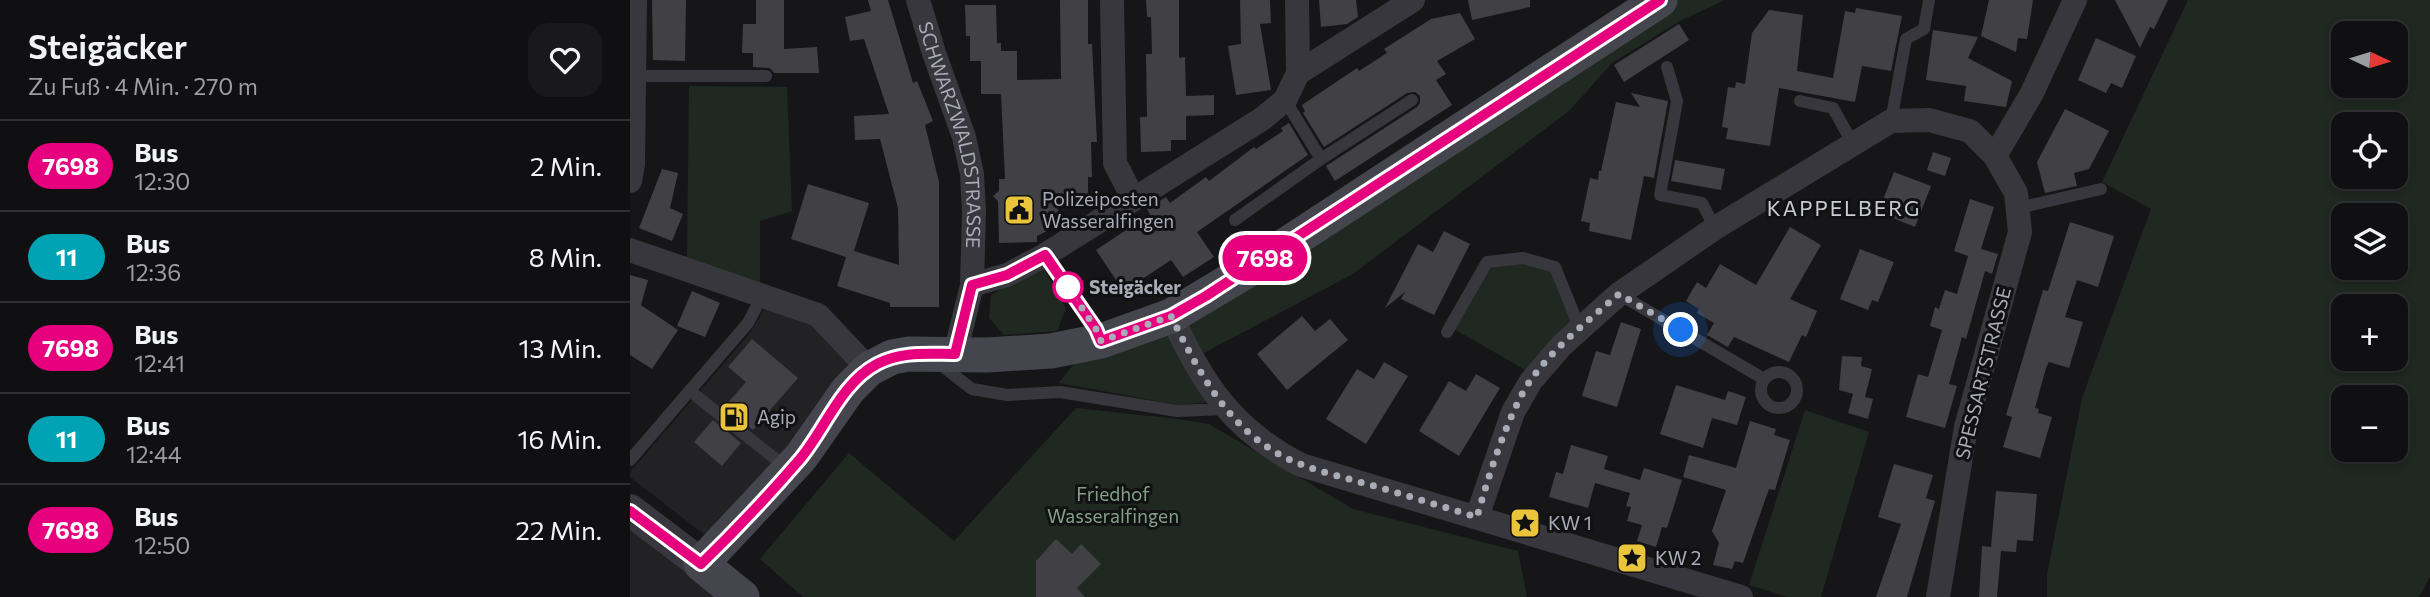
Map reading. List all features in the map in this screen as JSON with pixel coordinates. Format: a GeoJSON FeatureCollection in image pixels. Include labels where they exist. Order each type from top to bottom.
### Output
{"type":"FeatureCollection","features":[{"type":"Feature","properties":{"kind":"main road"},"geometry":{"type":"LineString","coordinates":[[742,597],[701,564],[790,470],[848,390],[869,369],[892,357],[909,354],[1023,354],[1101,341],[1171,316],[1243,273],[1660,0]]}},
{"type":"Feature","properties":{"kind":"street"},"geometry":{"type":"LineString","coordinates":[[630,181],[633,164],[635,0]]}},
{"type":"Feature","properties":{"kind":"street","name":"SCHWARZWALDSTRASSE"},"geometry":{"type":"LineString","coordinates":[[918,0],[964,137],[972,174],[972,285],[941,354]]}},
{"type":"Feature","properties":{"kind":"street"},"geometry":{"type":"LineString","coordinates":[[1112,0],[1115,163],[1133,198]]}},
{"type":"Feature","properties":{"kind":"street"},"geometry":{"type":"LineString","coordinates":[[972,285],[1007,275],[1045,255],[1262,118],[1285,100],[1298,73],[1297,0]]}},
{"type":"Feature","properties":{"kind":"street"},"geometry":{"type":"LineString","coordinates":[[1298,73],[1413,0]]}},
{"type":"Feature","properties":{"kind":"street"},"geometry":{"type":"LineString","coordinates":[[1995,156],[2032,93],[2074,0]]}},
{"type":"Feature","properties":{"kind":"street","name":"SPESSARTSTRASSE"},"geometry":{"type":"LineString","coordinates":[[1477,517],[1513,412],[1531,381],[1580,328],[1619,294],[1715,228],[1891,121],[1929,120],[1970,131],[1995,156],[2016,193],[2020,232],[1966,427],[1938,597]]}},
{"type":"Feature","properties":{"kind":"street"},"geometry":{"type":"LineString","coordinates":[[630,250],[818,315],[869,369]]}},
{"type":"Feature","properties":{"kind":"street"},"geometry":{"type":"LineString","coordinates":[[1171,316],[1195,365],[1226,409],[1248,432],[1274,451],[1301,465],[1741,597]]}},
{"type":"Feature","properties":{"kind":"street"},"geometry":{"type":"LineString","coordinates":[[630,510],[701,564]]}},
{"type":"Feature","properties":{"kind":"lane"},"geometry":{"type":"LineString","coordinates":[[1891,121],[1906,39],[1924,29],[1929,0]]}},
{"type":"Feature","properties":{"kind":"lane"},"geometry":{"type":"LineString","coordinates":[[1667,67],[1677,101],[1660,195],[1702,203],[1715,228]]}},
{"type":"Feature","properties":{"kind":"lane"},"geometry":{"type":"LineString","coordinates":[[634,76],[765,76]]}},
{"type":"Feature","properties":{"kind":"lane"},"geometry":{"type":"LineString","coordinates":[[1285,100],[1321,159]]}},
{"type":"Feature","properties":{"kind":"lane"},"geometry":{"type":"LineString","coordinates":[[1235,220],[1321,159],[1412,100]]}},
{"type":"Feature","properties":{"kind":"lane"},"geometry":{"type":"LineString","coordinates":[[1800,101],[1833,108],[1853,144]]}},
{"type":"Feature","properties":{"kind":"lane"},"geometry":{"type":"LineString","coordinates":[[2018,208],[2101,189]]}},
{"type":"Feature","properties":{"kind":"lane"},"geometry":{"type":"LineString","coordinates":[[1045,255],[1096,329],[1101,341]]}},
{"type":"Feature","properties":{"kind":"lane"},"geometry":{"type":"LineString","coordinates":[[1447,332],[1487,262],[1523,258],[1555,267],[1580,328]]}},
{"type":"Feature","properties":{"kind":"lane"},"geometry":{"type":"LineString","coordinates":[[1619,294],[1764,379]]}},
{"type":"Feature","properties":{"kind":"lane"},"geometry":{"type":"LineString","coordinates":[[630,460],[748,323],[762,296]]}},
{"type":"Feature","properties":{"kind":"lane"},"geometry":{"type":"LineString","coordinates":[[941,354],[972,389],[1007,395],[1060,392],[1177,411],[1226,409]]}},
{"type":"Feature","properties":{"kind":"lane"},"geometry":{"type":"LineString","coordinates":[[690,391],[790,470]]}},
{"type":"Feature","properties":{"kind":"shaded area"},"geometry":{"type":"Polygon","coordinates":[[[767,305],[813,323],[859,367],[710,539],[630,477],[630,472],[750,333],[767,305]]]}},
{"type":"Feature","properties":{"kind":"shaded area"},"geometry":{"type":"Polygon","coordinates":[[[630,518],[731,597],[630,597],[630,518]]]}},
{"type":"Feature","properties":{"kind":"green space"},"geometry":{"type":"Polygon","coordinates":[[[1677,0],[1725,0],[1680,21],[1612,63],[1569,111],[1353,274],[1200,355],[1180,317],[1677,0]]]}},
{"type":"Feature","properties":{"kind":"green space"},"geometry":{"type":"Polygon","coordinates":[[[2188,0],[2430,0],[2430,577],[2419,597],[2047,597],[2047,574],[2082,398],[2151,209],[2102,182],[2188,0]]]}},
{"type":"Feature","properties":{"kind":"green space"},"geometry":{"type":"Polygon","coordinates":[[[689,86],[787,87],[792,211],[760,221],[760,284],[687,258],[689,86]]]}},
{"type":"Feature","properties":{"kind":"green space"},"geometry":{"type":"Polygon","coordinates":[[[1522,263],[1550,270],[1574,326],[1531,373],[1454,329],[1491,266],[1522,263]]]}},
{"type":"Feature","properties":{"kind":"green space"},"geometry":{"type":"Polygon","coordinates":[[[1042,265],[1066,309],[1057,331],[1004,335],[989,318],[991,295],[1042,265]]]}},
{"type":"Feature","properties":{"kind":"green space"},"geometry":{"type":"Polygon","coordinates":[[[1167,325],[1210,402],[1178,405],[1059,383],[1080,356],[1167,325]]]}},
{"type":"Feature","properties":{"kind":"green space","name":"Friedhof Wasseralfingen"},"geometry":{"type":"Polygon","coordinates":[[[1076,408],[1209,424],[1353,509],[1518,551],[1527,597],[803,597],[760,559],[849,453],[954,541],[1076,408]]]}},
{"type":"Feature","properties":{"kind":"green space"},"geometry":{"type":"Polygon","coordinates":[[[1805,410],[1869,432],[1821,597],[1788,597],[1749,585],[1805,410]]]}},
{"type":"Feature","properties":{"kind":"building"},"geometry":{"type":"Polygon","coordinates":[[[652,0],[686,0],[685,61],[653,60],[652,0]]]}},
{"type":"Feature","properties":{"kind":"building"},"geometry":{"type":"Polygon","coordinates":[[[756,0],[784,0],[784,49],[817,47],[819,73],[774,73],[770,68],[753,67],[753,53],[742,53],[743,24],[756,24],[756,0]]]}},
{"type":"Feature","properties":{"kind":"building"},"geometry":{"type":"Polygon","coordinates":[[[868,0],[888,0],[913,83],[917,81],[933,121],[925,125],[939,182],[939,307],[890,307],[890,303],[837,286],[846,257],[791,239],[808,184],[869,203],[854,251],[899,265],[898,208],[880,139],[855,140],[854,116],[889,114],[864,39],[850,41],[845,17],[871,11],[868,0]]]}},
{"type":"Feature","properties":{"kind":"building"},"geometry":{"type":"Polygon","coordinates":[[[1060,0],[1088,0],[1088,44],[1092,44],[1097,142],[1091,142],[1092,177],[1088,177],[1088,206],[1058,206],[1059,225],[1037,236],[1037,242],[999,243],[998,201],[993,196],[999,191],[999,179],[1005,179],[1001,94],[981,94],[981,61],[970,61],[970,36],[966,36],[965,5],[996,5],[997,43],[1001,43],[1001,51],[1017,51],[1017,80],[1061,79],[1060,0]]]}},
{"type":"Feature","properties":{"kind":"building"},"geometry":{"type":"Polygon","coordinates":[[[1146,0],[1179,0],[1179,58],[1185,57],[1186,96],[1214,95],[1214,115],[1186,116],[1186,140],[1171,140],[1171,151],[1141,152],[1140,117],[1147,117],[1146,54],[1152,54],[1151,17],[1147,17],[1146,0]]]}},
{"type":"Feature","properties":{"kind":"building"},"geometry":{"type":"Polygon","coordinates":[[[1240,0],[1270,0],[1271,23],[1260,24],[1271,90],[1236,95],[1228,46],[1241,44],[1240,0]]]}},
{"type":"Feature","properties":{"kind":"building"},"geometry":{"type":"Polygon","coordinates":[[[1319,0],[1356,0],[1358,17],[1347,24],[1321,27],[1319,0]]]}},
{"type":"Feature","properties":{"kind":"building"},"geometry":{"type":"Polygon","coordinates":[[[1468,0],[1530,0],[1530,7],[1472,20],[1468,0]]]}},
{"type":"Feature","properties":{"kind":"building"},"geometry":{"type":"Polygon","coordinates":[[[1989,0],[2033,0],[2027,39],[2018,38],[2016,52],[1981,36],[1989,0]]]}},
{"type":"Feature","properties":{"kind":"building"},"geometry":{"type":"Polygon","coordinates":[[[2115,0],[2168,0],[2154,29],[2150,27],[2140,48],[2115,0]]]}},
{"type":"Feature","properties":{"kind":"building"},"geometry":{"type":"Polygon","coordinates":[[[1856,8],[1902,16],[1891,71],[1862,66],[1855,102],[1779,88],[1770,146],[1726,139],[1728,128],[1722,127],[1728,87],[1735,88],[1736,82],[1745,84],[1752,33],[1769,10],[1803,15],[1797,71],[1833,78],[1845,11],[1855,13],[1856,8]]]}},
{"type":"Feature","properties":{"kind":"building"},"geometry":{"type":"Polygon","coordinates":[[[1460,13],[1475,39],[1437,61],[1446,74],[1436,80],[1452,105],[1335,181],[1326,166],[1417,107],[1420,96],[1415,92],[1407,93],[1324,147],[1303,113],[1305,111],[1302,105],[1357,68],[1359,71],[1387,53],[1384,49],[1431,19],[1460,13]]]}},
{"type":"Feature","properties":{"kind":"building"},"geometry":{"type":"Polygon","coordinates":[[[1679,24],[1689,40],[1624,82],[1614,65],[1679,24]]]}},
{"type":"Feature","properties":{"kind":"building"},"geometry":{"type":"Polygon","coordinates":[[[1933,30],[1978,37],[1968,58],[2012,81],[2006,107],[1964,101],[1966,86],[1926,80],[1933,30]]]}},
{"type":"Feature","properties":{"kind":"building"},"geometry":{"type":"Polygon","coordinates":[[[2096,38],[2136,56],[2122,88],[2111,83],[2106,93],[2078,80],[2096,38]]]}},
{"type":"Feature","properties":{"kind":"building"},"geometry":{"type":"Polygon","coordinates":[[[1631,93],[1668,101],[1654,178],[1644,176],[1631,240],[1589,231],[1590,223],[1581,221],[1590,178],[1598,180],[1601,171],[1616,102],[1640,107],[1631,93]]]}},
{"type":"Feature","properties":{"kind":"building"},"geometry":{"type":"Polygon","coordinates":[[[2065,109],[2109,131],[2089,169],[2074,173],[2077,186],[2045,193],[2037,162],[2065,109]]]}},
{"type":"Feature","properties":{"kind":"building"},"geometry":{"type":"Polygon","coordinates":[[[1289,123],[1308,155],[1197,232],[1214,257],[1183,277],[1171,260],[1135,284],[1122,285],[1116,280],[1096,250],[1150,214],[1147,209],[1166,197],[1170,203],[1206,177],[1209,181],[1254,147],[1256,149],[1283,131],[1281,128],[1289,123]]]}},
{"type":"Feature","properties":{"kind":"building"},"geometry":{"type":"Polygon","coordinates":[[[1933,152],[1951,158],[1945,176],[1927,170],[1933,152]]]}},
{"type":"Feature","properties":{"kind":"building"},"geometry":{"type":"Polygon","coordinates":[[[1675,160],[1725,169],[1721,190],[1671,181],[1675,160]]]}},
{"type":"Feature","properties":{"kind":"building"},"geometry":{"type":"Polygon","coordinates":[[[662,169],[678,173],[670,208],[683,214],[672,241],[639,228],[662,169]]]}},
{"type":"Feature","properties":{"kind":"building"},"geometry":{"type":"Polygon","coordinates":[[[1894,172],[1931,186],[1915,227],[1878,212],[1894,172]]]}},
{"type":"Feature","properties":{"kind":"building"},"geometry":{"type":"Polygon","coordinates":[[[1970,199],[1994,207],[1981,249],[1998,254],[1992,274],[1985,271],[1966,339],[1962,337],[1949,384],[1957,386],[1945,428],[1906,417],[1918,374],[1928,377],[1942,330],[1930,326],[1935,307],[1939,309],[1945,290],[1957,294],[1968,256],[1954,251],[1970,199]]]}},
{"type":"Feature","properties":{"kind":"building"},"geometry":{"type":"Polygon","coordinates":[[[2070,222],[2114,236],[2098,287],[2077,280],[2065,317],[2083,322],[2069,368],[2049,362],[2046,368],[2035,408],[2039,409],[2038,413],[2052,417],[2040,458],[2003,447],[2012,417],[2006,415],[2043,290],[2048,291],[2070,222]]]}},
{"type":"Feature","properties":{"kind":"building"},"geometry":{"type":"Polygon","coordinates":[[[1790,227],[1821,245],[1790,299],[1817,311],[1806,337],[1802,335],[1789,362],[1734,337],[1728,347],[1707,335],[1714,323],[1697,313],[1699,309],[1686,301],[1697,282],[1706,288],[1720,264],[1756,285],[1790,227]]]}},
{"type":"Feature","properties":{"kind":"building"},"geometry":{"type":"Polygon","coordinates":[[[1444,231],[1470,244],[1434,315],[1401,299],[1405,292],[1385,308],[1418,244],[1433,252],[1444,231]]]}},
{"type":"Feature","properties":{"kind":"building"},"geometry":{"type":"Polygon","coordinates":[[[1860,249],[1894,262],[1878,302],[1872,300],[1868,310],[1840,299],[1860,249]]]}},
{"type":"Feature","properties":{"kind":"building"},"geometry":{"type":"Polygon","coordinates":[[[630,275],[648,280],[641,305],[678,330],[652,369],[630,355],[630,275]]]}},
{"type":"Feature","properties":{"kind":"building"},"geometry":{"type":"Polygon","coordinates":[[[692,291],[720,303],[705,337],[677,326],[692,291]]]}},
{"type":"Feature","properties":{"kind":"building"},"geometry":{"type":"Polygon","coordinates":[[[1302,316],[1315,331],[1330,319],[1348,340],[1287,390],[1257,354],[1302,316]]]}},
{"type":"Feature","properties":{"kind":"building"},"geometry":{"type":"Polygon","coordinates":[[[1621,322],[1641,329],[1617,407],[1582,396],[1596,351],[1610,355],[1621,322]]]}},
{"type":"Feature","properties":{"kind":"building"},"geometry":{"type":"Polygon","coordinates":[[[752,339],[798,378],[753,430],[724,407],[746,382],[728,367],[752,339]]]}},
{"type":"Feature","properties":{"kind":"building"},"geometry":{"type":"Polygon","coordinates":[[[1842,356],[1862,357],[1861,366],[1872,369],[1865,397],[1873,399],[1868,419],[1848,413],[1853,394],[1857,395],[1839,390],[1842,356]]]}},
{"type":"Feature","properties":{"kind":"building"},"geometry":{"type":"Polygon","coordinates":[[[1384,362],[1408,376],[1366,444],[1326,419],[1357,369],[1374,379],[1384,362]]]}},
{"type":"Feature","properties":{"kind":"building"},"geometry":{"type":"Polygon","coordinates":[[[1476,374],[1500,388],[1459,456],[1419,431],[1449,381],[1466,391],[1476,374]]]}},
{"type":"Feature","properties":{"kind":"building"},"geometry":{"type":"Polygon","coordinates":[[[1676,385],[1725,400],[1728,391],[1746,397],[1737,425],[1712,418],[1703,448],[1660,434],[1676,385]]]}},
{"type":"Feature","properties":{"kind":"building"},"geometry":{"type":"Polygon","coordinates":[[[713,420],[741,443],[722,466],[694,442],[713,420]]]}},
{"type":"Feature","properties":{"kind":"building"},"geometry":{"type":"Polygon","coordinates":[[[1750,421],[1776,429],[1774,435],[1790,440],[1775,490],[1769,489],[1743,563],[1735,561],[1732,569],[1713,565],[1719,543],[1712,531],[1726,490],[1683,477],[1689,455],[1736,468],[1750,421]]]}},
{"type":"Feature","properties":{"kind":"building"},"geometry":{"type":"Polygon","coordinates":[[[1571,445],[1608,456],[1604,469],[1640,480],[1644,468],[1682,480],[1667,528],[1662,527],[1656,547],[1637,541],[1642,525],[1627,521],[1631,507],[1626,506],[1630,493],[1595,483],[1588,508],[1549,497],[1556,472],[1563,474],[1571,445]]]}},
{"type":"Feature","properties":{"kind":"building"},"geometry":{"type":"Polygon","coordinates":[[[1894,464],[1933,475],[1926,498],[1935,501],[1907,597],[1876,597],[1901,524],[1878,517],[1894,464]]]}},
{"type":"Feature","properties":{"kind":"building"},"geometry":{"type":"Polygon","coordinates":[[[1996,491],[2037,494],[2033,541],[2017,540],[2016,552],[2001,551],[1997,597],[1979,597],[1982,546],[1991,547],[1996,491]]]}},
{"type":"Feature","properties":{"kind":"building"},"geometry":{"type":"Polygon","coordinates":[[[1056,539],[1072,554],[1081,544],[1101,564],[1077,588],[1085,597],[1036,597],[1036,561],[1056,539]]]}},
{"type":"Feature","properties":{"kind":"bus line","name":"7698"},"geometry":{"type":"LineString","coordinates":[[630,511],[701,564],[801,457],[848,390],[869,369],[892,357],[909,354],[955,354],[972,285],[1007,275],[1045,255],[1096,329],[1101,341],[1145,327],[1171,316],[1243,273],[1660,0]]}},
{"type":"Feature","properties":{"kind":"place","name":"Polizeiposten Wasseralfingen"},"geometry":{"type":"Point","coordinates":[1019,210]}},
{"type":"Feature","properties":{"kind":"place","name":"Steigäcker"},"geometry":{"type":"Point","coordinates":[1068,287]}},
{"type":"Feature","properties":{"kind":"place","name":"Agip"},"geometry":{"type":"Point","coordinates":[734,417]}},
{"type":"Feature","properties":{"kind":"place","name":"KW 1"},"geometry":{"type":"Point","coordinates":[1525,523]}},
{"type":"Feature","properties":{"kind":"place","name":"KW 2"},"geometry":{"type":"Point","coordinates":[1632,558]}},
{"type":"Feature","properties":{"kind":"district","name":"KAPPELBERG"},"geometry":{"type":"Point","coordinates":[1844,209]}},
{"type":"Feature","properties":{"kind":"route"},"geometry":{"type":"LineString","coordinates":[[1068,287],[1101,341],[1171,316],[1195,365],[1226,409],[1248,432],[1274,451],[1321,473],[1477,517],[1513,412],[1531,381],[1562,345],[1619,294],[1681,330]]}}]}
